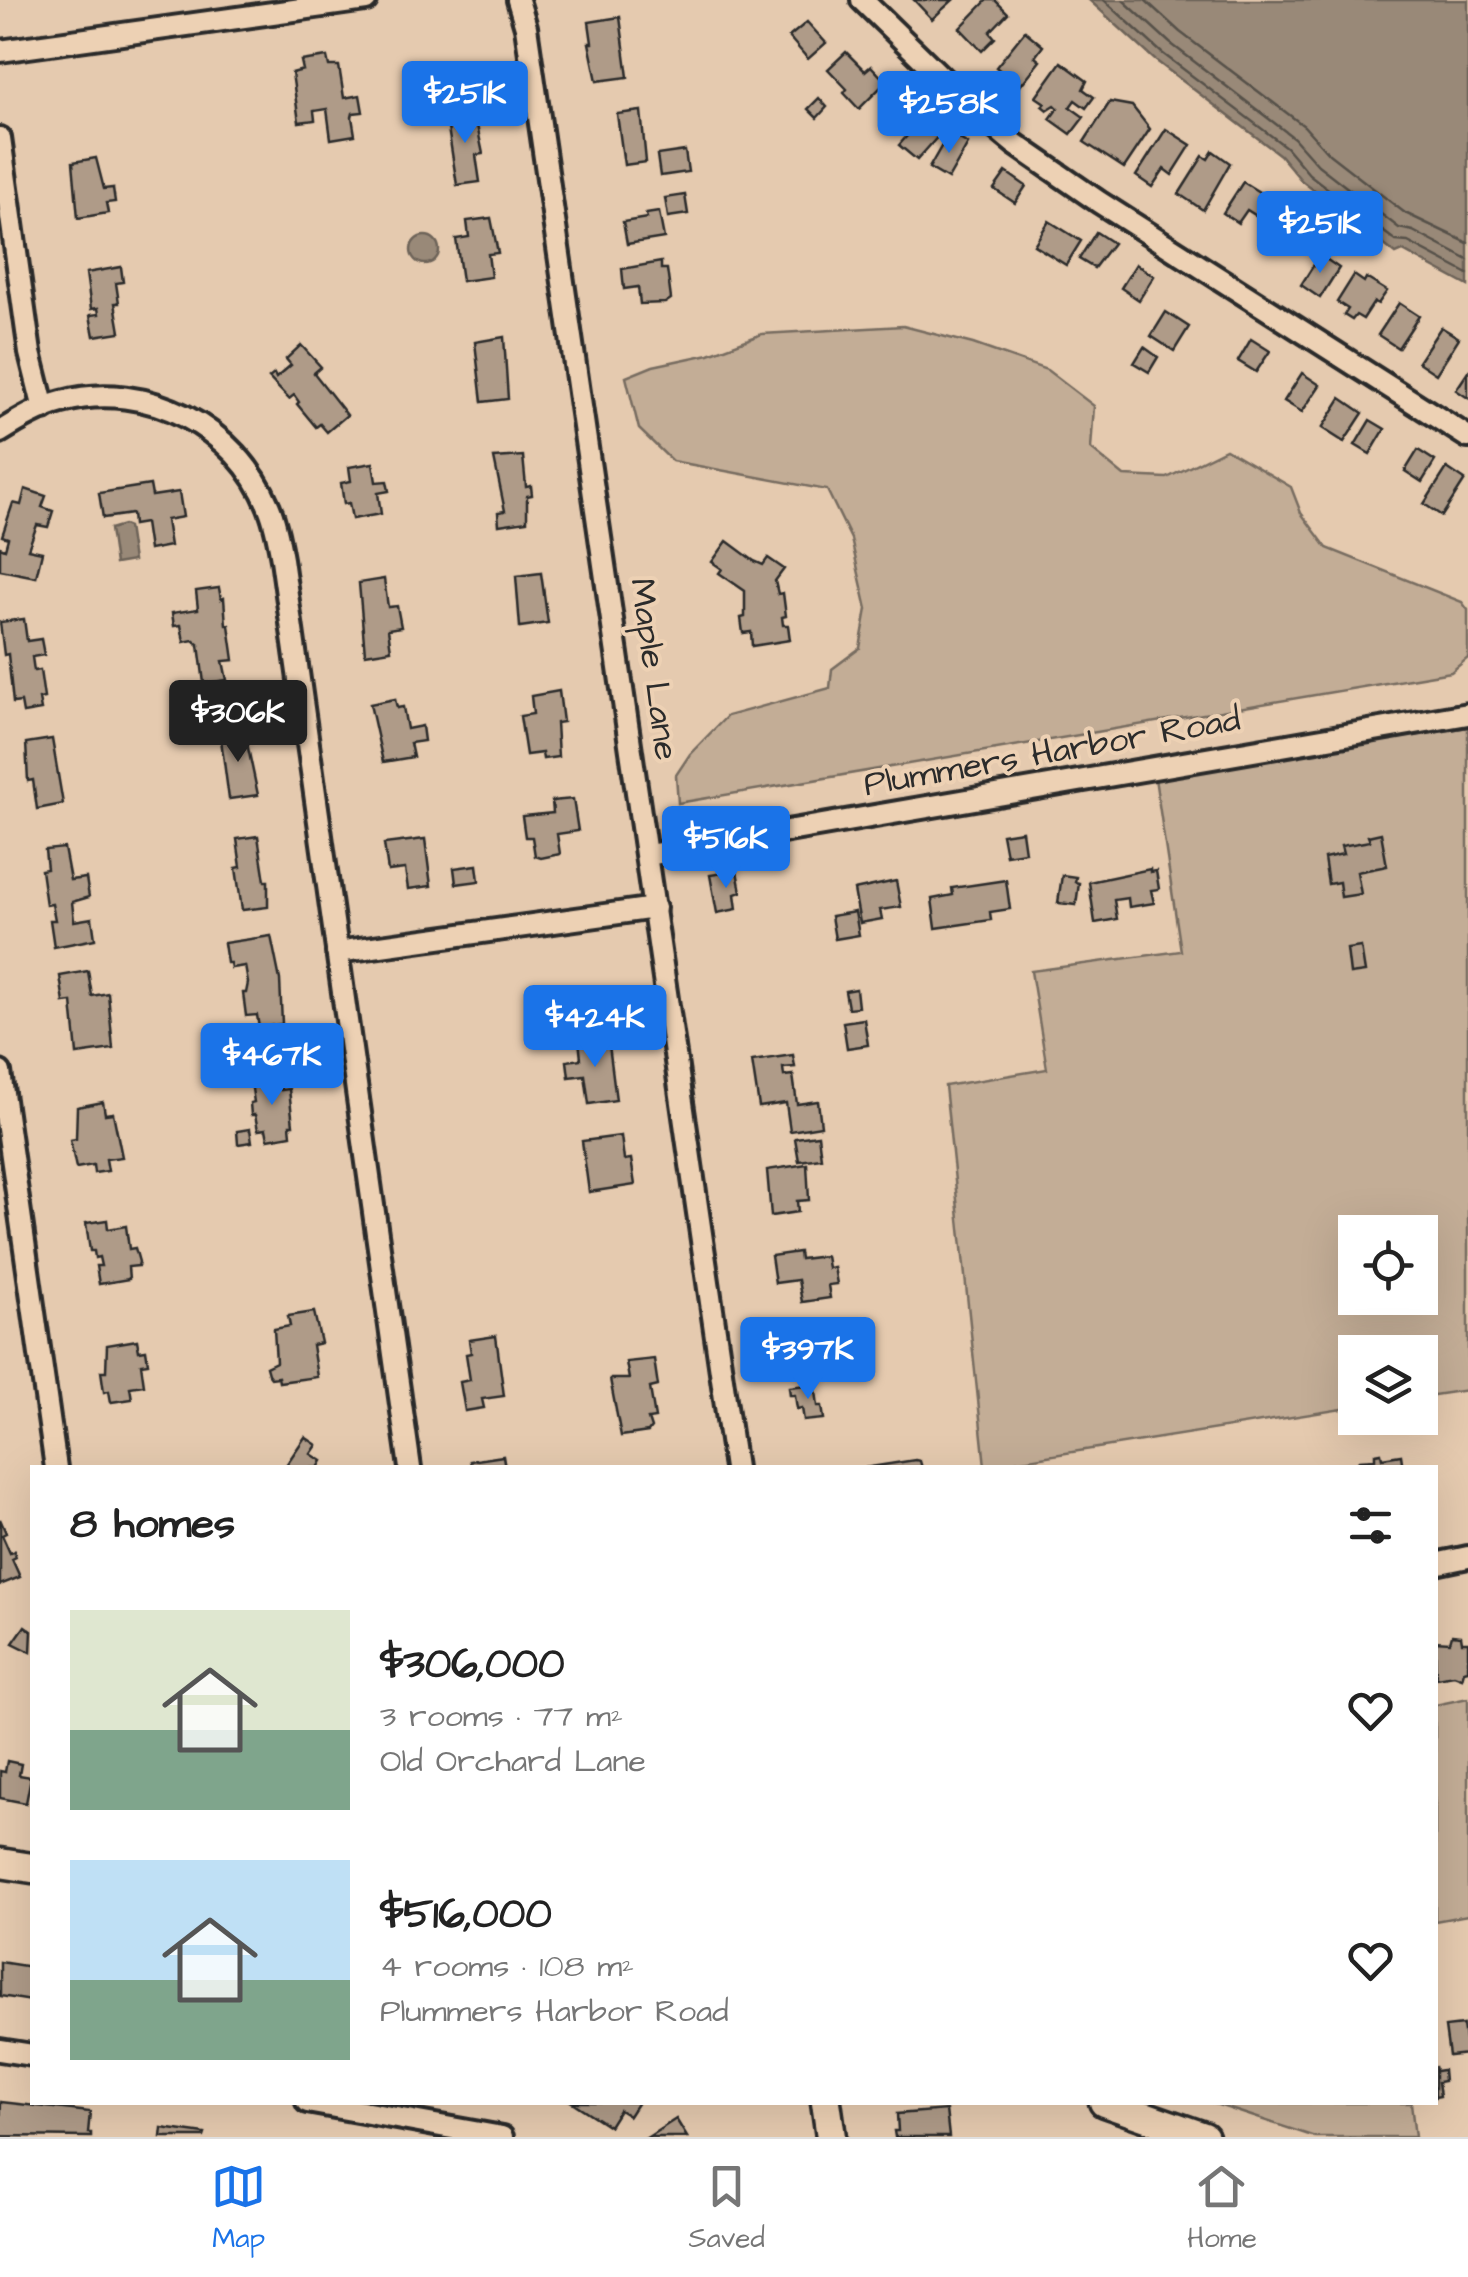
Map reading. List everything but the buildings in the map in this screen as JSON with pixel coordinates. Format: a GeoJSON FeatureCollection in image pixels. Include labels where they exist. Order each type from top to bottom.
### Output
{"type":"FeatureCollection","features":[{"type":"Feature","properties":{"kind":"street"},"geometry":{"type":"LineString","coordinates":[[0,51],[366,0]]}},
{"type":"Feature","properties":{"kind":"street","name":"Maple Lane"},"geometry":{"type":"LineString","coordinates":[[518,0],[526,27],[735,1465]]}},
{"type":"Feature","properties":{"kind":"street"},"geometry":{"type":"LineString","coordinates":[[862,0],[1015,144],[1099,202],[1468,437]]}},
{"type":"Feature","properties":{"kind":"street"},"geometry":{"type":"LineString","coordinates":[[0,138],[30,353],[44,409]]}},
{"type":"Feature","properties":{"kind":"street"},"geometry":{"type":"LineString","coordinates":[[0,432],[44,409],[75,399],[114,397],[151,402],[219,438],[244,464],[271,510],[282,559],[410,1465]]}},
{"type":"Feature","properties":{"kind":"street","name":"Plummers Harbor Road"},"geometry":{"type":"LineString","coordinates":[[648,855],[1468,714]]}},
{"type":"Feature","properties":{"kind":"street"},"geometry":{"type":"LineString","coordinates":[[337,952],[656,908]]}},
{"type":"Feature","properties":{"kind":"street"},"geometry":{"type":"LineString","coordinates":[[0,1072],[56,1465]]}},
{"type":"Feature","properties":{"kind":"street"},"geometry":{"type":"LineString","coordinates":[[1438,1563],[1468,1557]]}},
{"type":"Feature","properties":{"kind":"street"},"geometry":{"type":"LineString","coordinates":[[0,1863],[30,1868]]}},
{"type":"Feature","properties":{"kind":"street"},"geometry":{"type":"LineString","coordinates":[[0,2050],[30,2056]]}},
{"type":"Feature","properties":{"kind":"street"},"geometry":{"type":"LineString","coordinates":[[324,2105],[502,2137]]}},
{"type":"Feature","properties":{"kind":"street"},"geometry":{"type":"LineString","coordinates":[[826,2105],[831,2137]]}},
{"type":"Feature","properties":{"kind":"street"},"geometry":{"type":"LineString","coordinates":[[1113,2105],[1204,2137]]}},
{"type":"Feature","properties":{"kind":"shaded area"},"geometry":{"type":"Polygon","coordinates":[[[903,326],[973,344],[1047,370],[1094,406],[1091,449],[1124,476],[1167,478],[1226,449],[1291,487],[1301,513],[1327,548],[1462,602],[1468,610],[1468,658],[1451,672],[678,803],[676,775],[690,754],[727,716],[830,688],[832,669],[860,648],[867,609],[851,539],[827,490],[672,461],[639,429],[626,377],[653,366],[709,354],[762,334],[903,326]]]}},
{"type":"Feature","properties":{"kind":"shaded area"},"geometry":{"type":"Polygon","coordinates":[[[1468,727],[1468,1390],[1438,1394],[1438,1335],[1338,1335],[1338,1410],[985,1465],[945,1086],[1047,1069],[1031,971],[1181,951],[1155,778],[1468,727]]]}},
{"type":"Feature","properties":{"kind":"shaded area"},"geometry":{"type":"Polygon","coordinates":[[[1468,1698],[1468,1915],[1438,1920],[1438,1704],[1468,1698]]]}},
{"type":"Feature","properties":{"kind":"shaded area"},"geometry":{"type":"Polygon","coordinates":[[[1218,2105],[1411,2105],[1415,2137],[1315,2137],[1218,2105]]]}},
{"type":"Feature","properties":{"kind":"water"},"geometry":{"type":"Polygon","coordinates":[[[1089,0],[1468,0],[1468,286],[1403,251],[1396,254],[1302,181],[1280,155],[1155,60],[1089,0]]]}},
{"type":"Feature","properties":{"kind":"water"},"geometry":{"type":"Polygon","coordinates":[[[425,236],[435,240],[439,250],[435,260],[425,264],[415,260],[411,250],[415,240],[425,236]]]}},
{"type":"Feature","properties":{"kind":"water"},"geometry":{"type":"Polygon","coordinates":[[[128,527],[133,561],[115,564],[110,529],[128,527]]]}}]}
